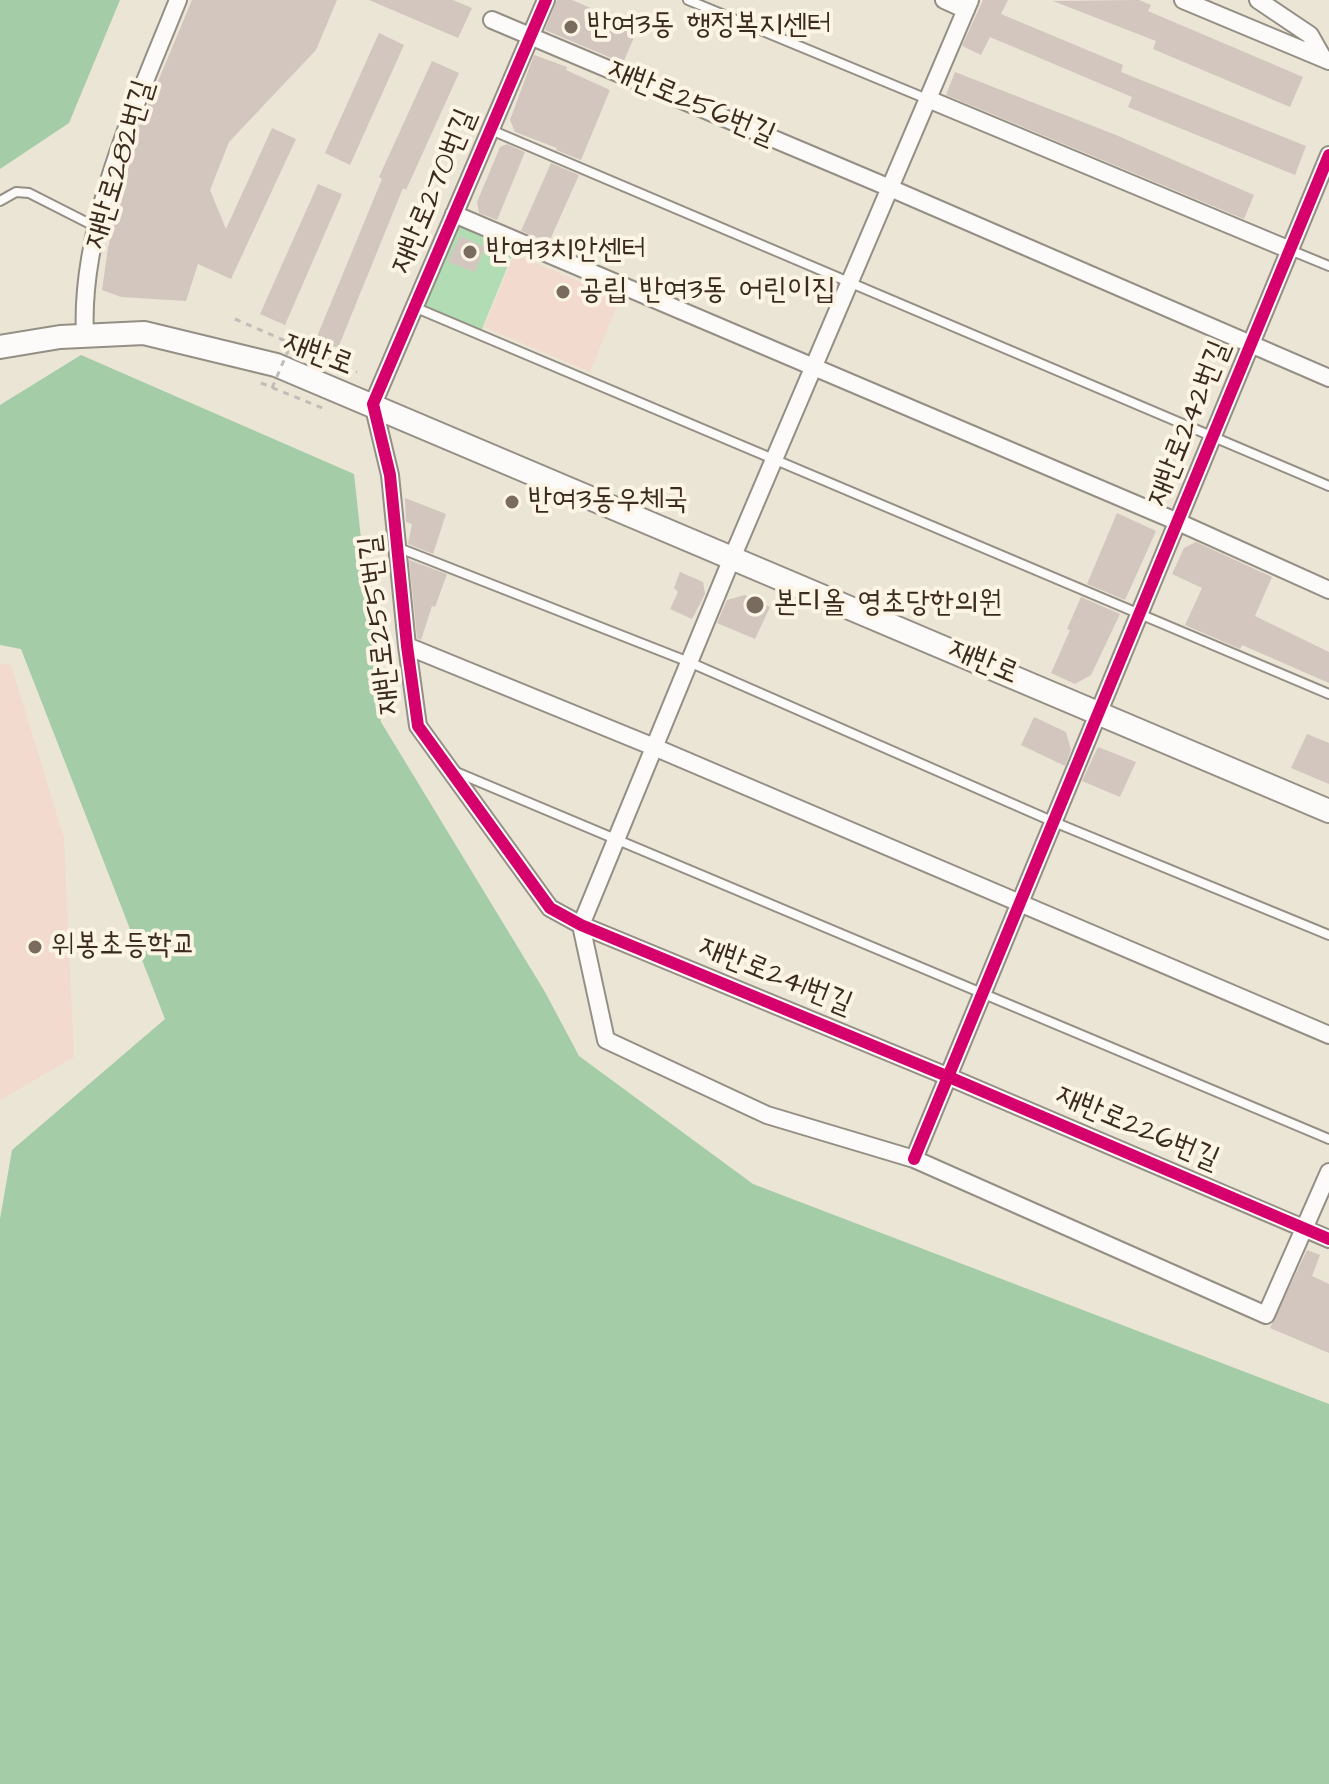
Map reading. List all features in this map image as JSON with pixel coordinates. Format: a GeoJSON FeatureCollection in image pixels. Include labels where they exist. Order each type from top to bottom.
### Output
{"type":"FeatureCollection","features":[{"type":"Feature","properties":{"kind":"main road","name":"재반로"},"geometry":{"type":"LineString","coordinates":[[0,347],[60,337],[144,333],[276,365],[1329,811]]}},
{"type":"Feature","properties":{"kind":"street","name":"재반로282번길"},"geometry":{"type":"LineString","coordinates":[[85,335],[83,304],[97,227],[125,133],[178,0]]}},
{"type":"Feature","properties":{"kind":"street","name":"재반로270번길"},"geometry":{"type":"LineString","coordinates":[[373,404],[546,0]]}},
{"type":"Feature","properties":{"kind":"street"},"geometry":{"type":"LineString","coordinates":[[944,0],[968,5],[732,558],[581,925],[606,1040],[767,1115],[914,1159],[1266,1315],[1329,1172]]}},
{"type":"Feature","properties":{"kind":"street"},"geometry":{"type":"LineString","coordinates":[[1183,0],[1326,60]]}},
{"type":"Feature","properties":{"kind":"street"},"geometry":{"type":"LineString","coordinates":[[1258,0],[1310,35],[1326,60]]}},
{"type":"Feature","properties":{"kind":"street","name":"재반로256번길"},"geometry":{"type":"LineString","coordinates":[[492,20],[890,188]]}},
{"type":"Feature","properties":{"kind":"street"},"geometry":{"type":"LineString","coordinates":[[928,99],[1290,250]]}},
{"type":"Feature","properties":{"kind":"street","name":"재반로242번길"},"geometry":{"type":"LineString","coordinates":[[1100,712],[1327,166]]}},
{"type":"Feature","properties":{"kind":"street","name":"재반로242번길"},"geometry":{"type":"LineString","coordinates":[[890,188],[1252,343]]}},
{"type":"Feature","properties":{"kind":"street"},"geometry":{"type":"LineString","coordinates":[[454,214],[814,367]]}},
{"type":"Feature","properties":{"kind":"street"},"geometry":{"type":"LineString","coordinates":[[1252,343],[1329,378]]}},
{"type":"Feature","properties":{"kind":"street","name":"재반로242번길"},"geometry":{"type":"LineString","coordinates":[[814,367],[1178,522]]}},
{"type":"Feature","properties":{"kind":"street","name":"재반로255번길"},"geometry":{"type":"LineString","coordinates":[[373,404],[390,475],[418,726],[550,908],[581,925]]}},
{"type":"Feature","properties":{"kind":"street"},"geometry":{"type":"LineString","coordinates":[[1178,522],[1329,590]]}},
{"type":"Feature","properties":{"kind":"street","name":"재반로255번길"},"geometry":{"type":"LineString","coordinates":[[407,646],[654,747]]}},
{"type":"Feature","properties":{"kind":"street"},"geometry":{"type":"LineString","coordinates":[[914,1159],[1100,712]]}},
{"type":"Feature","properties":{"kind":"street"},"geometry":{"type":"LineString","coordinates":[[654,747],[1329,1035]]}},
{"type":"Feature","properties":{"kind":"street","name":"재반로241번길"},"geometry":{"type":"LineString","coordinates":[[581,925],[949,1077]]}},
{"type":"Feature","properties":{"kind":"street","name":"재반로226번길"},"geometry":{"type":"LineString","coordinates":[[949,1077],[1329,1239]]}},
{"type":"Feature","properties":{"kind":"lane"},"geometry":{"type":"LineString","coordinates":[[688,0],[928,99]]}},
{"type":"Feature","properties":{"kind":"lane"},"geometry":{"type":"LineString","coordinates":[[491,130],[850,282]]}},
{"type":"Feature","properties":{"kind":"lane"},"geometry":{"type":"LineString","coordinates":[[0,201],[16,192],[29,193],[97,227]]}},
{"type":"Feature","properties":{"kind":"lane"},"geometry":{"type":"LineString","coordinates":[[1290,250],[1329,266]]}},
{"type":"Feature","properties":{"kind":"lane","name":"재반로242번길"},"geometry":{"type":"LineString","coordinates":[[850,282],[1213,436]]}},
{"type":"Feature","properties":{"kind":"lane"},"geometry":{"type":"LineString","coordinates":[[414,307],[1329,694]]}},
{"type":"Feature","properties":{"kind":"lane"},"geometry":{"type":"LineString","coordinates":[[1213,436],[1329,486]]}},
{"type":"Feature","properties":{"kind":"lane","name":"재반로255번길"},"geometry":{"type":"LineString","coordinates":[[398,547],[689,662]]}},
{"type":"Feature","properties":{"kind":"lane"},"geometry":{"type":"LineString","coordinates":[[689,662],[1054,822],[1329,935]]}},
{"type":"Feature","properties":{"kind":"lane"},"geometry":{"type":"LineString","coordinates":[[449,769],[1329,1139]]}},
{"type":"Feature","properties":{"kind":"path"},"geometry":{"type":"LineString","coordinates":[[235,319],[357,372]]}},
{"type":"Feature","properties":{"kind":"path"},"geometry":{"type":"LineString","coordinates":[[291,344],[272,388],[337,414]]}},
{"type":"Feature","properties":{"kind":"shaded area"},"geometry":{"type":"Polygon","coordinates":[[[514,254],[620,299],[590,372],[484,327],[514,254]]]}},
{"type":"Feature","properties":{"kind":"shaded area","name":"위봉초등학교"},"geometry":{"type":"Polygon","coordinates":[[[0,663],[11,665],[64,838],[74,1057],[0,1100],[0,663]]]}},
{"type":"Feature","properties":{"kind":"green space"},"geometry":{"type":"Polygon","coordinates":[[[0,0],[120,0],[69,123],[0,169],[0,0]]]}},
{"type":"Feature","properties":{"kind":"green space"},"geometry":{"type":"Polygon","coordinates":[[[454,214],[518,241],[480,334],[414,307],[454,214]]]}},
{"type":"Feature","properties":{"kind":"green space"},"geometry":{"type":"Polygon","coordinates":[[[81,355],[354,474],[381,722],[545,992],[579,1056],[753,1184],[1329,1404],[1329,1784],[0,1784],[0,1219],[12,1150],[165,1019],[21,649],[0,645],[0,405],[81,355]]]}},
{"type":"Feature","properties":{"kind":"building"},"geometry":{"type":"Polygon","coordinates":[[[192,0],[337,0],[316,50],[229,142],[210,190],[226,229],[272,128],[296,139],[231,279],[198,264],[186,301],[121,297],[102,290],[108,248],[138,129],[192,0]]]}},
{"type":"Feature","properties":{"kind":"building"},"geometry":{"type":"Polygon","coordinates":[[[369,0],[453,0],[472,8],[458,38],[369,0]]]}},
{"type":"Feature","properties":{"kind":"building"},"geometry":{"type":"Polygon","coordinates":[[[557,0],[572,0],[638,28],[623,63],[545,30],[557,0]]]}},
{"type":"Feature","properties":{"kind":"building"},"geometry":{"type":"Polygon","coordinates":[[[983,0],[1008,0],[1001,14],[1123,65],[1121,72],[1306,146],[1295,175],[1128,107],[1132,97],[990,37],[981,55],[962,46],[983,0]]]}},
{"type":"Feature","properties":{"kind":"building"},"geometry":{"type":"Polygon","coordinates":[[[1139,0],[1151,5],[1148,11],[1303,77],[1290,107],[1153,49],[1156,41],[1053,1],[1139,0]]]}},
{"type":"Feature","properties":{"kind":"building"},"geometry":{"type":"Polygon","coordinates":[[[379,33],[404,45],[350,165],[325,153],[379,33]]]}},
{"type":"Feature","properties":{"kind":"building"},"geometry":{"type":"Polygon","coordinates":[[[534,55],[567,67],[566,70],[610,90],[581,160],[515,132],[510,120],[534,55]]]}},
{"type":"Feature","properties":{"kind":"building"},"geometry":{"type":"Polygon","coordinates":[[[432,61],[459,73],[406,190],[403,188],[338,348],[316,339],[382,179],[379,177],[432,61]]]}},
{"type":"Feature","properties":{"kind":"building"},"geometry":{"type":"Polygon","coordinates":[[[955,72],[1116,135],[1254,195],[1244,219],[946,95],[955,72]]]}},
{"type":"Feature","properties":{"kind":"building"},"geometry":{"type":"Polygon","coordinates":[[[507,144],[525,152],[497,220],[479,213],[477,202],[500,147],[507,144]]]}},
{"type":"Feature","properties":{"kind":"building"},"geometry":{"type":"Polygon","coordinates":[[[551,163],[579,175],[549,242],[521,231],[551,163]]]}},
{"type":"Feature","properties":{"kind":"building"},"geometry":{"type":"Polygon","coordinates":[[[318,184],[342,194],[285,325],[260,314],[318,184]]]}},
{"type":"Feature","properties":{"kind":"building"},"geometry":{"type":"Polygon","coordinates":[[[460,236],[485,247],[475,272],[448,262],[460,236]]]}},
{"type":"Feature","properties":{"kind":"building"},"geometry":{"type":"Polygon","coordinates":[[[405,498],[446,514],[433,554],[408,544],[412,524],[406,522],[405,498]]]}},
{"type":"Feature","properties":{"kind":"building"},"geometry":{"type":"Polygon","coordinates":[[[1117,513],[1156,531],[1125,600],[1087,584],[1117,513]]]}},
{"type":"Feature","properties":{"kind":"building"},"geometry":{"type":"Polygon","coordinates":[[[1196,542],[1272,577],[1255,616],[1329,652],[1329,683],[1242,645],[1240,649],[1185,625],[1202,588],[1172,574],[1184,548],[1196,542]]]}},
{"type":"Feature","properties":{"kind":"building"},"geometry":{"type":"Polygon","coordinates":[[[409,560],[447,574],[421,640],[417,638],[409,560]]]}},
{"type":"Feature","properties":{"kind":"building"},"geometry":{"type":"Polygon","coordinates":[[[680,572],[703,582],[705,594],[692,619],[670,609],[678,592],[674,588],[680,572]]]}},
{"type":"Feature","properties":{"kind":"building"},"geometry":{"type":"Polygon","coordinates":[[[745,595],[770,607],[755,639],[717,623],[727,600],[745,595]]]}},
{"type":"Feature","properties":{"kind":"building"},"geometry":{"type":"Polygon","coordinates":[[[1081,597],[1120,614],[1091,675],[1075,684],[1051,673],[1081,597]]]}},
{"type":"Feature","properties":{"kind":"building"},"geometry":{"type":"Polygon","coordinates":[[[1034,717],[1066,732],[1071,750],[1065,766],[1021,745],[1034,717]]]}},
{"type":"Feature","properties":{"kind":"building"},"geometry":{"type":"Polygon","coordinates":[[[1307,734],[1329,743],[1329,784],[1291,768],[1307,734]]]}},
{"type":"Feature","properties":{"kind":"building"},"geometry":{"type":"Polygon","coordinates":[[[1098,747],[1136,762],[1120,797],[1082,781],[1098,747]]]}},
{"type":"Feature","properties":{"kind":"building"},"geometry":{"type":"Polygon","coordinates":[[[1307,1250],[1320,1255],[1312,1276],[1329,1284],[1329,1353],[1270,1328],[1307,1250]]]}},
{"type":"Feature","properties":{"kind":"cycle path"},"geometry":{"type":"LineString","coordinates":[[546,0],[373,404],[390,475],[418,726],[550,908],[581,925],[1329,1239]]}},
{"type":"Feature","properties":{"kind":"cycle path"},"geometry":{"type":"LineString","coordinates":[[914,1159],[1329,155]]}},
{"type":"Feature","properties":{"kind":"place","name":"반여3동 행정복지센터"},"geometry":{"type":"Point","coordinates":[571,27]}},
{"type":"Feature","properties":{"kind":"place","name":"반여3치안센터"},"geometry":{"type":"Point","coordinates":[470,252]}},
{"type":"Feature","properties":{"kind":"place","name":"공립 반여3동 어린이집"},"geometry":{"type":"Point","coordinates":[563,292]}},
{"type":"Feature","properties":{"kind":"place","name":"반여3동우체국"},"geometry":{"type":"Point","coordinates":[512,502]}},
{"type":"Feature","properties":{"kind":"place","name":"본디올 영초당한의원"},"geometry":{"type":"Point","coordinates":[755,605]}},
{"type":"Feature","properties":{"kind":"place","name":"위봉초등학교"},"geometry":{"type":"Point","coordinates":[35,947]}}]}
